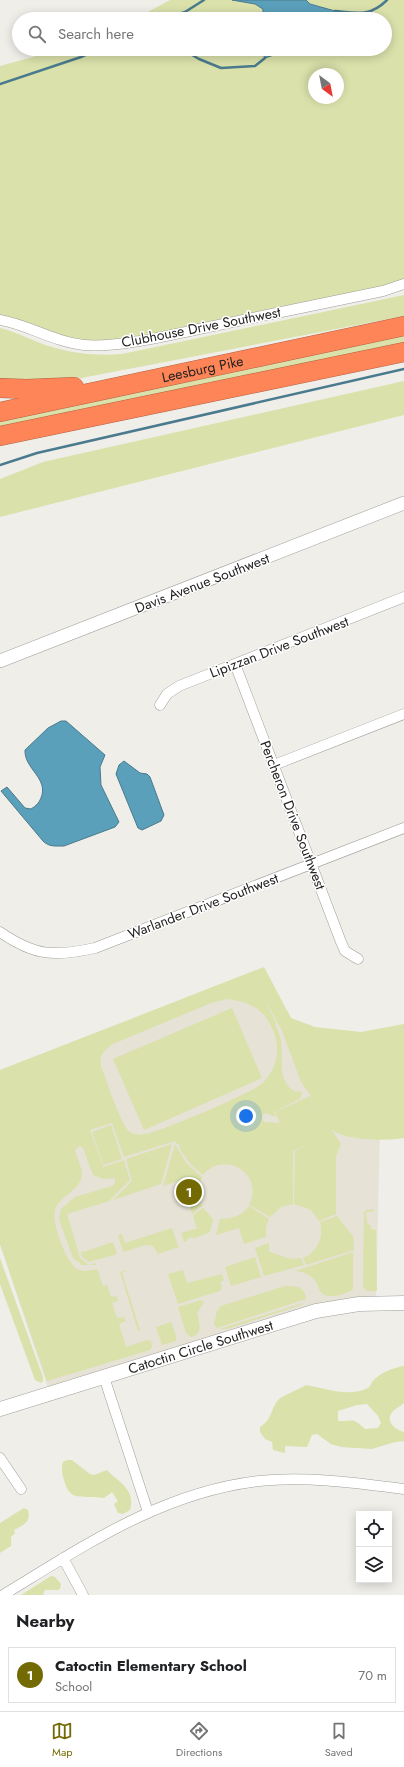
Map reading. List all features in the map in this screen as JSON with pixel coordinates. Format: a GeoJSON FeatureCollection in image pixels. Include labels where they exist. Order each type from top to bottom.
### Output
{"type":"FeatureCollection","features":[{"type":"Feature","properties":{"kind":"highway","name":"Leesburg Pike"},"geometry":{"type":"LineString","coordinates":[[0,412],[404,326]]}},
{"type":"Feature","properties":{"kind":"highway","name":"Leesburg Pike"},"geometry":{"type":"LineString","coordinates":[[0,436],[404,352]]}},
{"type":"Feature","properties":{"kind":"highway"},"geometry":{"type":"LineString","coordinates":[[0,388],[66,387],[165,377]]}},
{"type":"Feature","properties":{"kind":"highway"},"geometry":{"type":"LineString","coordinates":[[0,446],[70,421]]}},
{"type":"Feature","properties":{"kind":"main road","name":"Catoctin Circle Southwest"},"geometry":{"type":"LineString","coordinates":[[0,1409],[316,1311],[359,1304],[404,1303]]}},
{"type":"Feature","properties":{"kind":"street","name":"Clubhouse Drive Southwest"},"geometry":{"type":"LineString","coordinates":[[0,320],[18,323],[65,342],[84,345],[115,344],[184,333],[383,291],[404,284]]}},
{"type":"Feature","properties":{"kind":"street","name":"Davis Avenue Southwest"},"geometry":{"type":"LineString","coordinates":[[0,661],[404,503]]}},
{"type":"Feature","properties":{"kind":"street","name":"Lipizzan Drive Southwest"},"geometry":{"type":"LineString","coordinates":[[160,705],[166,694],[179,686],[404,597]]}},
{"type":"Feature","properties":{"kind":"street","name":"Percheron Drive Southwest"},"geometry":{"type":"LineString","coordinates":[[235,664],[345,951],[358,959]]}},
{"type":"Feature","properties":{"kind":"street"},"geometry":{"type":"LineString","coordinates":[[274,765],[404,714]]}},
{"type":"Feature","properties":{"kind":"street","name":"Warlander Drive Southwest"},"geometry":{"type":"LineString","coordinates":[[0,932],[15,942],[34,950],[66,954],[88,949],[404,828]]}},
{"type":"Feature","properties":{"kind":"street"},"geometry":{"type":"LineString","coordinates":[[104,1377],[148,1512]]}},
{"type":"Feature","properties":{"kind":"street"},"geometry":{"type":"LineString","coordinates":[[0,1458],[21,1489]]}},
{"type":"Feature","properties":{"kind":"street"},"geometry":{"type":"LineString","coordinates":[[3,1595],[63,1558],[148,1512],[211,1491],[259,1481],[331,1482],[404,1489]]}},
{"type":"Feature","properties":{"kind":"street"},"geometry":{"type":"LineString","coordinates":[[63,1558],[83,1595]]}},
{"type":"Feature","properties":{"kind":"shaded area"},"geometry":{"type":"Polygon","coordinates":[[[253,973],[380,1126],[376,1303],[359,1304],[50,1394],[0,1245],[0,1070],[253,973]]]}},
{"type":"Feature","properties":{"kind":"green space"},"geometry":{"type":"Polygon","coordinates":[[[170,0],[404,0],[404,284],[115,344],[65,342],[0,320],[0,66],[36,56],[392,56],[392,12],[148,12],[170,0]]]}},
{"type":"Feature","properties":{"kind":"green space"},"geometry":{"type":"Polygon","coordinates":[[[404,295],[404,316],[71,380],[0,380],[0,328],[45,345],[78,353],[96,355],[122,354],[404,295]]]}},
{"type":"Feature","properties":{"kind":"green space"},"geometry":{"type":"Polygon","coordinates":[[[404,332],[404,346],[0,433],[0,417],[404,332]]]}},
{"type":"Feature","properties":{"kind":"green space"},"geometry":{"type":"Polygon","coordinates":[[[404,381],[404,415],[0,517],[0,479],[43,462],[404,381]]]}},
{"type":"Feature","properties":{"kind":"green space"},"geometry":{"type":"Polygon","coordinates":[[[264,967],[291,1018],[315,1027],[361,1032],[404,1024],[404,1138],[377,1140],[356,1138],[346,1136],[331,1129],[341,1144],[336,1156],[336,1214],[319,1221],[311,1210],[294,1204],[295,1151],[309,1143],[293,1151],[293,1204],[281,1207],[270,1217],[249,1205],[253,1194],[252,1184],[247,1175],[240,1169],[231,1165],[222,1164],[212,1168],[203,1175],[191,1165],[179,1148],[179,1144],[175,1141],[124,1157],[112,1123],[90,1130],[103,1167],[124,1160],[130,1180],[109,1201],[67,1214],[80,1258],[89,1265],[82,1265],[73,1258],[59,1219],[61,1209],[75,1197],[112,1186],[115,1183],[115,1178],[104,1179],[93,1175],[83,1148],[80,1146],[75,1150],[81,1168],[81,1179],[76,1187],[57,1205],[55,1209],[54,1215],[57,1232],[69,1260],[74,1266],[81,1271],[97,1269],[103,1286],[107,1285],[111,1297],[117,1296],[118,1301],[112,1303],[117,1318],[124,1317],[126,1321],[119,1324],[126,1347],[147,1340],[151,1341],[152,1347],[150,1350],[47,1381],[0,1244],[0,1070],[264,967]],[[262,994],[276,1023],[275,1024],[281,1039],[283,1077],[290,1088],[296,1092],[300,1091],[302,1094],[300,1099],[274,1112],[276,1117],[266,1113],[262,1116],[264,1122],[280,1123],[275,1112],[310,1096],[322,1123],[310,1095],[301,1082],[282,1031],[262,994]],[[227,999],[211,1003],[113,1044],[103,1053],[100,1059],[101,1066],[118,1112],[126,1128],[130,1132],[134,1134],[145,1134],[154,1132],[227,1102],[264,1082],[273,1069],[277,1055],[276,1040],[271,1026],[263,1014],[253,1006],[241,1001],[227,999]]]}},
{"type":"Feature","properties":{"kind":"green space"},"geometry":{"type":"Polygon","coordinates":[[[232,1008],[262,1078],[144,1130],[113,1059],[232,1008]]]}},
{"type":"Feature","properties":{"kind":"green space"},"geometry":{"type":"Polygon","coordinates":[[[111,1125],[122,1159],[103,1165],[92,1132],[111,1125]]]}},
{"type":"Feature","properties":{"kind":"green space"},"geometry":{"type":"Polygon","coordinates":[[[172,1144],[161,1184],[113,1200],[132,1181],[126,1159],[172,1144]]]}},
{"type":"Feature","properties":{"kind":"green space"},"geometry":{"type":"Polygon","coordinates":[[[175,1144],[187,1164],[202,1177],[197,1191],[202,1206],[192,1214],[183,1183],[179,1184],[178,1181],[163,1186],[175,1144]]]}},
{"type":"Feature","properties":{"kind":"green space"},"geometry":{"type":"Polygon","coordinates":[[[249,1206],[269,1219],[266,1227],[266,1237],[244,1244],[239,1228],[216,1235],[220,1219],[236,1216],[249,1206]]]}},
{"type":"Feature","properties":{"kind":"green space"},"geometry":{"type":"Polygon","coordinates":[[[203,1208],[213,1219],[210,1232],[193,1239],[192,1237],[184,1242],[181,1233],[198,1228],[196,1227],[193,1215],[203,1208]]]}},
{"type":"Feature","properties":{"kind":"green space"},"geometry":{"type":"Polygon","coordinates":[[[373,1209],[374,1211],[366,1212],[367,1223],[372,1227],[370,1229],[376,1230],[377,1291],[366,1291],[363,1286],[364,1212],[373,1209]]]}},
{"type":"Feature","properties":{"kind":"green space"},"geometry":{"type":"Polygon","coordinates":[[[337,1216],[353,1236],[354,1250],[306,1265],[303,1258],[313,1252],[319,1243],[321,1233],[320,1222],[337,1216]]]}},
{"type":"Feature","properties":{"kind":"green space"},"geometry":{"type":"Polygon","coordinates":[[[172,1228],[179,1249],[176,1248],[158,1254],[153,1246],[145,1245],[123,1252],[118,1235],[122,1234],[125,1243],[172,1228]]]}},
{"type":"Feature","properties":{"kind":"green space"},"geometry":{"type":"Polygon","coordinates":[[[113,1242],[117,1254],[89,1262],[82,1257],[81,1251],[83,1252],[113,1242]]]}},
{"type":"Feature","properties":{"kind":"green space"},"geometry":{"type":"Polygon","coordinates":[[[269,1243],[269,1252],[292,1259],[301,1258],[304,1265],[264,1276],[255,1248],[269,1243]]]}},
{"type":"Feature","properties":{"kind":"green space"},"geometry":{"type":"Polygon","coordinates":[[[353,1252],[353,1289],[343,1294],[330,1296],[323,1294],[312,1277],[303,1272],[295,1271],[353,1252]]]}},
{"type":"Feature","properties":{"kind":"green space"},"geometry":{"type":"Polygon","coordinates":[[[255,1257],[261,1277],[231,1286],[225,1267],[255,1257]]]}},
{"type":"Feature","properties":{"kind":"green space"},"geometry":{"type":"Polygon","coordinates":[[[0,1258],[43,1377],[43,1381],[41,1383],[35,1380],[0,1284],[0,1258]]]}},
{"type":"Feature","properties":{"kind":"green space"},"geometry":{"type":"Polygon","coordinates":[[[128,1270],[122,1273],[140,1330],[138,1331],[120,1272],[128,1270]]]}},
{"type":"Feature","properties":{"kind":"green space"},"geometry":{"type":"Polygon","coordinates":[[[183,1270],[187,1283],[222,1274],[224,1280],[220,1283],[222,1286],[220,1291],[178,1304],[168,1274],[183,1270]]]}},
{"type":"Feature","properties":{"kind":"green space"},"geometry":{"type":"Polygon","coordinates":[[[285,1286],[302,1289],[306,1299],[217,1328],[214,1325],[217,1311],[221,1306],[285,1286]]]}},
{"type":"Feature","properties":{"kind":"green space"},"geometry":{"type":"Polygon","coordinates":[[[201,1300],[204,1302],[197,1313],[200,1327],[198,1333],[191,1337],[186,1333],[178,1307],[201,1300]]]}},
{"type":"Feature","properties":{"kind":"green space"},"geometry":{"type":"Polygon","coordinates":[[[303,1303],[301,1305],[227,1329],[219,1329],[303,1303]]]}},
{"type":"Feature","properties":{"kind":"green space"},"geometry":{"type":"Polygon","coordinates":[[[171,1322],[176,1336],[176,1341],[162,1345],[156,1327],[171,1322]]]}},
{"type":"Feature","properties":{"kind":"green space"},"geometry":{"type":"Polygon","coordinates":[[[404,1366],[404,1403],[393,1411],[390,1422],[394,1427],[404,1432],[404,1441],[395,1442],[372,1449],[341,1447],[331,1444],[317,1434],[312,1435],[307,1447],[285,1446],[285,1453],[273,1450],[272,1442],[265,1439],[260,1432],[260,1427],[267,1421],[279,1399],[306,1385],[345,1392],[361,1391],[368,1388],[376,1378],[383,1373],[391,1369],[404,1366]],[[367,1404],[357,1405],[338,1411],[338,1421],[352,1420],[357,1422],[365,1429],[378,1428],[381,1423],[378,1416],[367,1404]]]}},
{"type":"Feature","properties":{"kind":"green space"},"geometry":{"type":"Polygon","coordinates":[[[72,1460],[90,1474],[94,1475],[107,1470],[129,1492],[131,1497],[130,1510],[123,1514],[118,1513],[114,1504],[118,1501],[112,1492],[104,1498],[79,1496],[70,1492],[63,1478],[62,1471],[63,1462],[72,1460]]]}},
{"type":"Feature","properties":{"kind":"green space"},"geometry":{"type":"Polygon","coordinates":[[[24,1508],[28,1510],[28,1520],[24,1525],[14,1530],[15,1533],[11,1537],[11,1546],[0,1553],[0,1523],[24,1508]]]}},
{"type":"Feature","properties":{"kind":"green space"},"geometry":{"type":"Polygon","coordinates":[[[51,1576],[55,1577],[61,1584],[60,1589],[45,1590],[43,1595],[21,1595],[51,1576]]]}},
{"type":"Feature","properties":{"kind":"water"},"geometry":{"type":"Polygon","coordinates":[[[232,0],[306,0],[310,4],[335,11],[263,12],[263,9],[255,4],[232,0]]]}},
{"type":"Feature","properties":{"kind":"water"},"geometry":{"type":"Polygon","coordinates":[[[61,721],[66,721],[105,755],[100,767],[101,785],[119,822],[115,827],[64,846],[55,846],[43,841],[1,791],[7,787],[25,808],[31,809],[37,804],[43,791],[42,785],[28,763],[25,750],[48,728],[61,721]]]}},
{"type":"Feature","properties":{"kind":"water"},"geometry":{"type":"Polygon","coordinates":[[[124,761],[140,773],[147,774],[150,777],[164,815],[161,821],[142,830],[138,828],[116,774],[119,765],[124,761]]]}},
{"type":"Feature","properties":{"kind":"waterway"},"geometry":{"type":"LineString","coordinates":[[185,12],[204,0]]}},
{"type":"Feature","properties":{"kind":"waterway"},"geometry":{"type":"LineString","coordinates":[[366,12],[375,9],[387,0]]}},
{"type":"Feature","properties":{"kind":"waterway"},"geometry":{"type":"LineString","coordinates":[[335,11],[346,12]]}},
{"type":"Feature","properties":{"kind":"waterway"},"geometry":{"type":"LineString","coordinates":[[0,84],[83,56]]}},
{"type":"Feature","properties":{"kind":"waterway"},"geometry":{"type":"LineString","coordinates":[[194,56],[221,68],[255,66],[265,58]]}},
{"type":"Feature","properties":{"kind":"waterway"},"geometry":{"type":"LineString","coordinates":[[0,465],[37,453],[404,369]]}},
{"type":"Feature","properties":{"kind":"place","name":"Catoctin Elementary School"},"geometry":{"type":"Point","coordinates":[189,1192]}}]}
